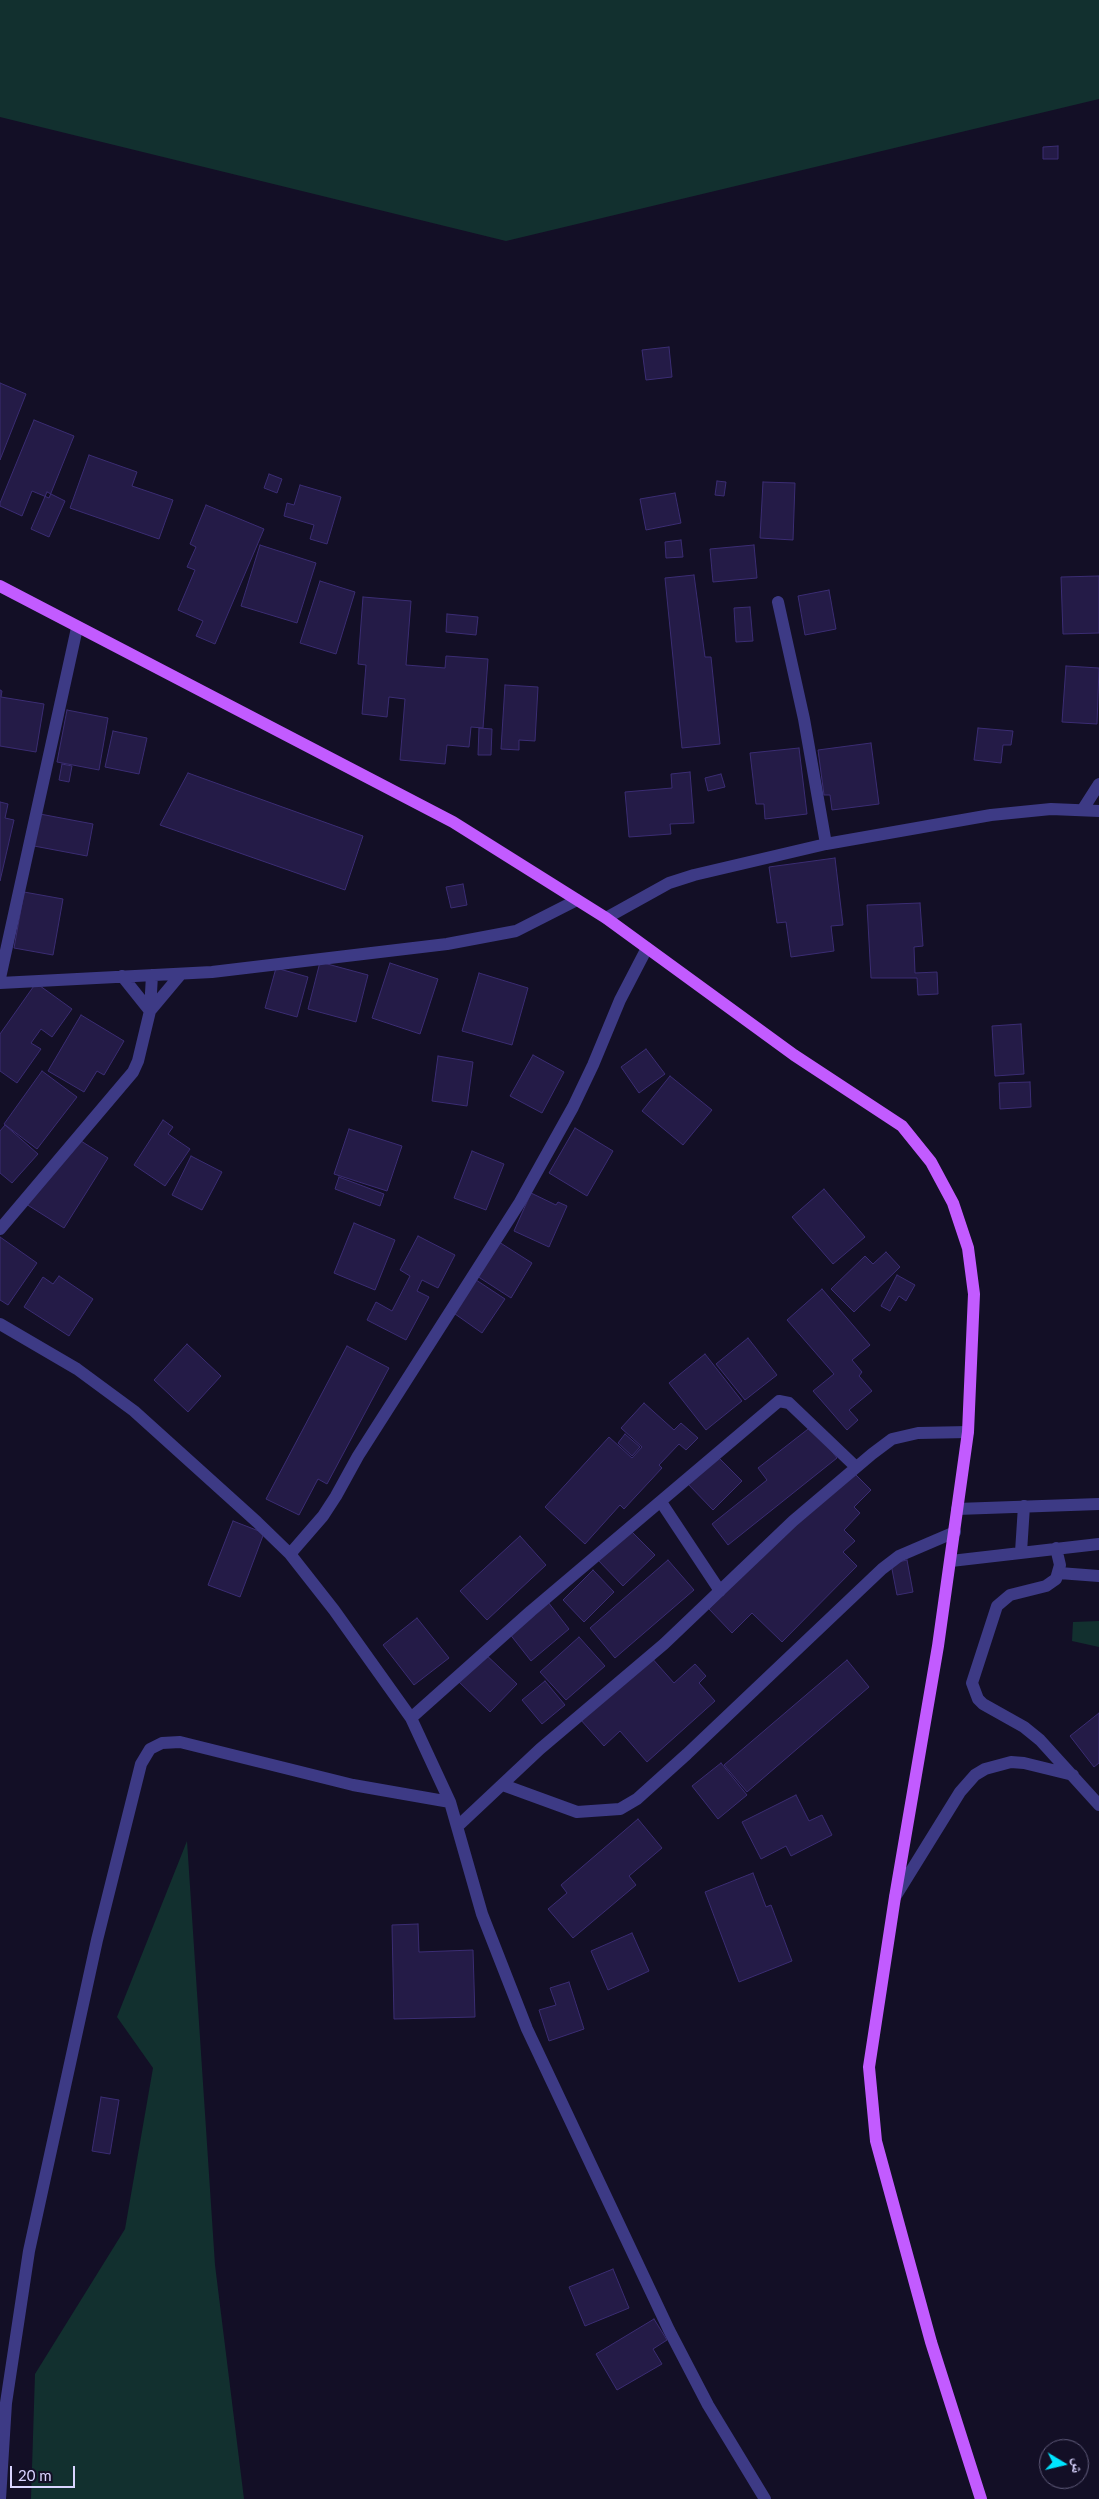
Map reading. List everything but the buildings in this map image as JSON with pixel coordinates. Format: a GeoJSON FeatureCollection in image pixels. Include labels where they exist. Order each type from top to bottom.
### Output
{"type":"FeatureCollection","features":[{"type":"Feature","properties":{"kind":"main road"},"geometry":{"type":"LineString","coordinates":[[0,586],[77,628],[342,762],[453,822],[606,918],[794,1055],[902,1126],[931,1162],[953,1204],[968,1248],[974,1294],[968,1432],[951,1561],[895,1897],[869,2067],[876,2141],[932,2342],[981,2499]]}},
{"type":"Feature","properties":{"kind":"street"},"geometry":{"type":"LineString","coordinates":[[778,602],[808,738],[826,844]]}},
{"type":"Feature","properties":{"kind":"street"},"geometry":{"type":"LineString","coordinates":[[0,978],[77,628]]}},
{"type":"Feature","properties":{"kind":"street"},"geometry":{"type":"LineString","coordinates":[[1083,809],[1099,784]]}},
{"type":"Feature","properties":{"kind":"street"},"geometry":{"type":"LineString","coordinates":[[606,918],[677,881],[826,844],[992,815],[1051,808],[1099,811]]}},
{"type":"Feature","properties":{"kind":"street"},"geometry":{"type":"LineString","coordinates":[[0,983],[181,974],[446,944],[516,931],[577,900]]}},
{"type":"Feature","properties":{"kind":"street"},"geometry":{"type":"LineString","coordinates":[[290,1554],[328,1510],[358,1456],[520,1202],[594,1065],[620,1000],[647,948]]}},
{"type":"Feature","properties":{"kind":"street"},"geometry":{"type":"LineString","coordinates":[[150,1011],[181,974]]}},
{"type":"Feature","properties":{"kind":"street"},"geometry":{"type":"LineString","coordinates":[[0,1229],[133,1072],[138,1061],[150,1011],[152,975]]}},
{"type":"Feature","properties":{"kind":"street"},"geometry":{"type":"LineString","coordinates":[[122,976],[150,1011]]}},
{"type":"Feature","properties":{"kind":"street"},"geometry":{"type":"LineString","coordinates":[[0,1324],[77,1369],[134,1411],[290,1554],[334,1610],[411,1718],[450,1802],[482,1914],[527,2029],[669,2330],[708,2405],[765,2499]]}},
{"type":"Feature","properties":{"kind":"street"},"geometry":{"type":"LineString","coordinates":[[411,1718],[531,1611],[779,1401],[789,1402],[856,1467]]}},
{"type":"Feature","properties":{"kind":"street"},"geometry":{"type":"LineString","coordinates":[[458,1826],[540,1749],[664,1644],[793,1521],[892,1439],[918,1433],[968,1432]]}},
{"type":"Feature","properties":{"kind":"street"},"geometry":{"type":"LineString","coordinates":[[661,1502],[720,1592]]}},
{"type":"Feature","properties":{"kind":"street"},"geometry":{"type":"LineString","coordinates":[[957,1509],[1099,1504]]}},
{"type":"Feature","properties":{"kind":"street"},"geometry":{"type":"LineString","coordinates":[[1021,1552],[1024,1506]]}},
{"type":"Feature","properties":{"kind":"street"},"geometry":{"type":"LineString","coordinates":[[503,1785],[577,1812],[620,1809],[637,1799],[687,1754],[882,1569],[899,1556],[955,1532]]}},
{"type":"Feature","properties":{"kind":"street"},"geometry":{"type":"LineString","coordinates":[[951,1561],[1099,1544]]}},
{"type":"Feature","properties":{"kind":"street"},"geometry":{"type":"LineString","coordinates":[[1056,1548],[1059,1573],[1051,1584],[1010,1595],[996,1606],[972,1683],[978,1699],[983,1704],[1024,1727],[1040,1740],[1099,1805]]}},
{"type":"Feature","properties":{"kind":"street"},"geometry":{"type":"LineString","coordinates":[[1059,1573],[1099,1576]]}},
{"type":"Feature","properties":{"kind":"street"},"geometry":{"type":"LineString","coordinates":[[0,2499],[6,2403],[28,2251],[97,1940],[141,1764],[150,1749],[162,1743],[180,1742],[353,1785],[450,1802]]}},
{"type":"Feature","properties":{"kind":"street"},"geometry":{"type":"LineString","coordinates":[[895,1897],[960,1792],[975,1774],[992,1766],[1011,1762],[1024,1763],[1073,1775]]}},
{"type":"Feature","properties":{"kind":"green space"},"geometry":{"type":"Polygon","coordinates":[[[0,0],[1099,0],[1099,99],[506,241],[0,117],[0,0]]]}},
{"type":"Feature","properties":{"kind":"green space"},"geometry":{"type":"Polygon","coordinates":[[[1099,1621],[1099,1647],[1072,1641],[1073,1622],[1099,1621]]]}},
{"type":"Feature","properties":{"kind":"green space"},"geometry":{"type":"Polygon","coordinates":[[[187,1841],[215,2265],[244,2499],[31,2499],[35,2374],[125,2229],[153,2068],[117,2017],[187,1841]]]}}]}
